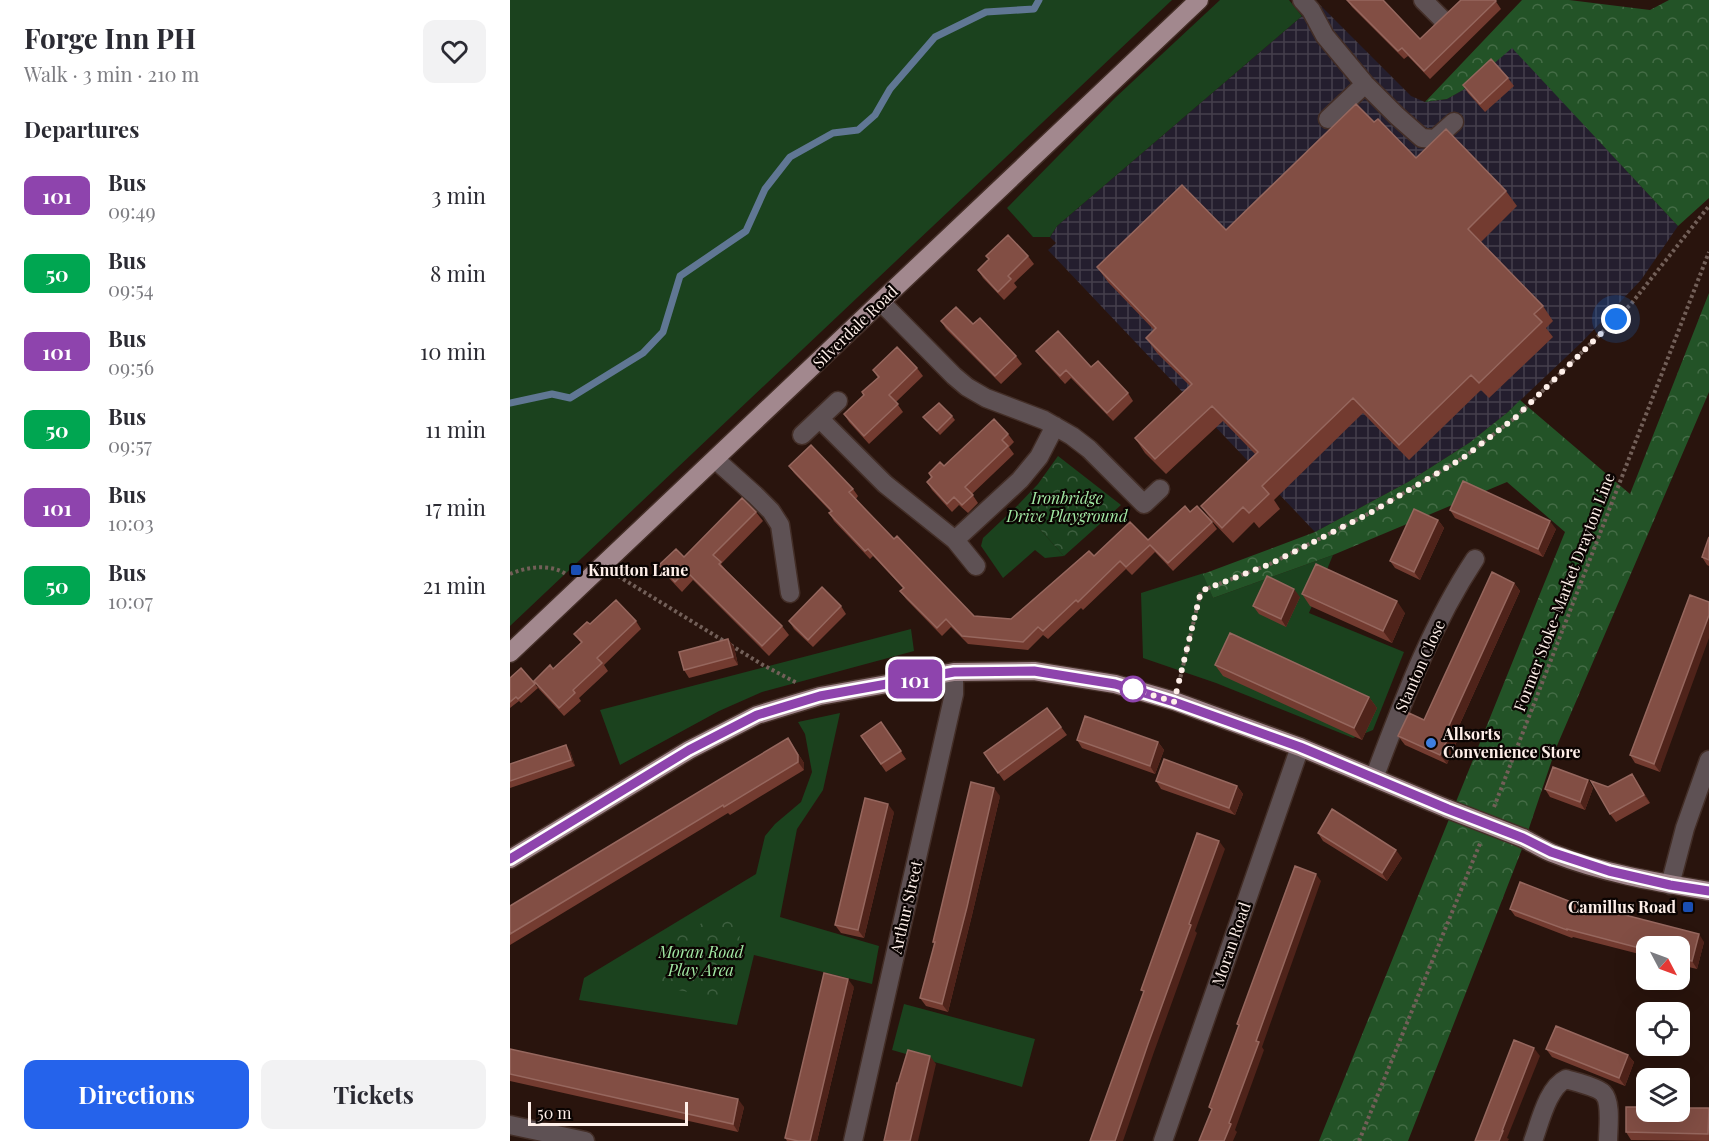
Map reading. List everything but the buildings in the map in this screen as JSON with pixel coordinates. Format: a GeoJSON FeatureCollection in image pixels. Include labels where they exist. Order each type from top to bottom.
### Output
{"type":"FeatureCollection","features":[{"type":"Feature","properties":{"kind":"main road","name":"Silverdale Road"},"geometry":{"type":"LineString","coordinates":[[510,653],[1199,0]]}},
{"type":"Feature","properties":{"kind":"main road"},"geometry":{"type":"LineString","coordinates":[[510,859],[689,750],[757,715],[820,696],[954,672],[1034,671],[1115,684],[1174,702],[1300,747],[1523,838],[1551,852],[1609,871],[1709,891]]}},
{"type":"Feature","properties":{"kind":"street"},"geometry":{"type":"LineString","coordinates":[[1302,0],[1311,10],[1325,36],[1365,84],[1422,138],[1435,139],[1454,122]]}},
{"type":"Feature","properties":{"kind":"street"},"geometry":{"type":"LineString","coordinates":[[1423,0],[1441,18]]}},
{"type":"Feature","properties":{"kind":"street"},"geometry":{"type":"LineString","coordinates":[[1328,119],[1365,84]]}},
{"type":"Feature","properties":{"kind":"street"},"geometry":{"type":"LineString","coordinates":[[881,302],[954,376],[968,387],[986,398],[1055,426],[1089,449],[1144,504],[1160,489]]}},
{"type":"Feature","properties":{"kind":"street"},"geometry":{"type":"LineString","coordinates":[[802,435],[838,401]]}},
{"type":"Feature","properties":{"kind":"street"},"geometry":{"type":"LineString","coordinates":[[820,419],[885,484],[955,540],[976,566]]}},
{"type":"Feature","properties":{"kind":"street"},"geometry":{"type":"LineString","coordinates":[[955,540],[1020,480],[1039,457],[1055,426]]}},
{"type":"Feature","properties":{"kind":"street"},"geometry":{"type":"LineString","coordinates":[[716,460],[771,511],[780,525],[790,593]]}},
{"type":"Feature","properties":{"kind":"street","name":"Stanton Close"},"geometry":{"type":"LineString","coordinates":[[1374,778],[1420,660],[1475,559]]}},
{"type":"Feature","properties":{"kind":"street","name":"Arthur Street"},"geometry":{"type":"LineString","coordinates":[[853,1141],[954,694],[954,672]]}},
{"type":"Feature","properties":{"kind":"street","name":"Moran Road"},"geometry":{"type":"LineString","coordinates":[[1163,1141],[1300,747]]}},
{"type":"Feature","properties":{"kind":"street"},"geometry":{"type":"LineString","coordinates":[[1670,885],[1685,828],[1709,760]]}},
{"type":"Feature","properties":{"kind":"street"},"geometry":{"type":"LineString","coordinates":[[1533,1141],[1551,1095],[1559,1082],[1566,1079],[1602,1092],[1607,1100],[1608,1141]]}},
{"type":"Feature","properties":{"kind":"street"},"geometry":{"type":"LineString","coordinates":[[510,1125],[585,1141]]}},
{"type":"Feature","properties":{"kind":"path"},"geometry":{"type":"LineString","coordinates":[[1174,702],[1201,591],[1270,564],[1300,549],[1370,513],[1463,458],[1516,417],[1631,304],[1709,206]]}},
{"type":"Feature","properties":{"kind":"path","name":"Former Stoke-Market Drayton Line"},"geometry":{"type":"LineString","coordinates":[[1493,809],[1709,252]]}},
{"type":"Feature","properties":{"kind":"path"},"geometry":{"type":"LineString","coordinates":[[605,562],[617,576],[820,696]]}},
{"type":"Feature","properties":{"kind":"path"},"geometry":{"type":"LineString","coordinates":[[510,574],[545,567],[563,572],[580,586]]}},
{"type":"Feature","properties":{"kind":"path"},"geometry":{"type":"LineString","coordinates":[[1359,1141],[1485,831]]}},
{"type":"Feature","properties":{"kind":"shaded area"},"geometry":{"type":"Polygon","coordinates":[[[1320,5],[1411,96],[1425,102],[1447,99],[1463,90],[1512,47],[1678,226],[1641,280],[1583,341],[1508,412],[1469,443],[1408,482],[1315,532],[1048,250],[1056,243],[1050,237],[1057,226],[1302,16],[1320,5]]]}},
{"type":"Feature","properties":{"kind":"green space"},"geometry":{"type":"Polygon","coordinates":[[[510,0],[1172,0],[510,626],[510,0]]]}},
{"type":"Feature","properties":{"kind":"green space"},"geometry":{"type":"Polygon","coordinates":[[[1220,0],[1289,0],[1302,16],[1057,226],[1050,237],[1033,237],[1007,208],[1116,97],[1220,0]]]}},
{"type":"Feature","properties":{"kind":"green space"},"geometry":{"type":"Polygon","coordinates":[[[1522,0],[1569,0],[1650,10],[1669,0],[1709,0],[1709,198],[1678,226],[1512,48],[1463,90],[1447,99],[1425,102],[1522,0]]]}},
{"type":"Feature","properties":{"kind":"green space"},"geometry":{"type":"Polygon","coordinates":[[[1709,293],[1709,392],[1556,748],[1522,849],[1408,1141],[1319,1141],[1565,532],[1507,482],[1333,555],[1213,598],[1203,574],[1315,532],[1408,482],[1469,443],[1520,400],[1630,494],[1709,293]]]}},
{"type":"Feature","properties":{"kind":"green space","name":"Ironbridge Drive Playground"},"geometry":{"type":"Polygon","coordinates":[[[1058,456],[1121,505],[1064,556],[1018,505],[1038,484],[1058,456]]]}},
{"type":"Feature","properties":{"kind":"green space"},"geometry":{"type":"Polygon","coordinates":[[[1018,505],[1064,556],[1045,558],[1035,550],[1003,578],[981,546],[983,538],[1018,505]]]}},
{"type":"Feature","properties":{"kind":"green space"},"geometry":{"type":"Polygon","coordinates":[[[1333,555],[1309,613],[1404,652],[1373,730],[1353,738],[1216,683],[1143,658],[1141,593],[1204,573],[1213,598],[1333,555]]]}},
{"type":"Feature","properties":{"kind":"green space"},"geometry":{"type":"Polygon","coordinates":[[[911,629],[914,651],[762,692],[719,711],[620,765],[600,710],[911,629]]]}},
{"type":"Feature","properties":{"kind":"green space"},"geometry":{"type":"Polygon","coordinates":[[[840,713],[823,790],[797,829],[780,917],[879,946],[872,984],[754,955],[737,1025],[579,1000],[584,978],[756,874],[765,836],[775,824],[801,802],[812,772],[805,734],[798,722],[840,713]]]}},
{"type":"Feature","properties":{"kind":"green space","name":"Moran Road Play Area"},"geometry":{"type":"Polygon","coordinates":[[[719,914],[743,919],[728,999],[660,987],[664,943],[719,914]]]}},
{"type":"Feature","properties":{"kind":"green space"},"geometry":{"type":"Polygon","coordinates":[[[904,1004],[1035,1039],[1022,1087],[892,1050],[904,1004]]]}},
{"type":"Feature","properties":{"kind":"waterway"},"geometry":{"type":"LineString","coordinates":[[510,403],[552,394],[570,398],[643,353],[663,332],[680,276],[746,231],[765,189],[790,157],[833,133],[858,130],[875,115],[890,89],[935,37],[986,12],[1034,9],[1039,0]]}},
{"type":"Feature","properties":{"kind":"bus line","name":"101"},"geometry":{"type":"LineString","coordinates":[[510,859],[689,750],[757,715],[820,696],[954,672],[1034,671],[1115,684],[1174,702],[1300,747],[1523,838],[1551,852],[1609,871],[1709,891]]}},
{"type":"Feature","properties":{"kind":"place","name":"Knutton Lane"},"geometry":{"type":"Point","coordinates":[576,570]}},
{"type":"Feature","properties":{"kind":"place","name":"Allsorts Convenience Store"},"geometry":{"type":"Point","coordinates":[1431,743]}},
{"type":"Feature","properties":{"kind":"place","name":"Camillus Road"},"geometry":{"type":"Point","coordinates":[1688,907]}},
{"type":"Feature","properties":{"kind":"route"},"geometry":{"type":"LineString","coordinates":[[1133,689],[1174,702],[1201,591],[1290,554],[1370,513],[1463,458],[1516,417],[1616,319]]}}]}
